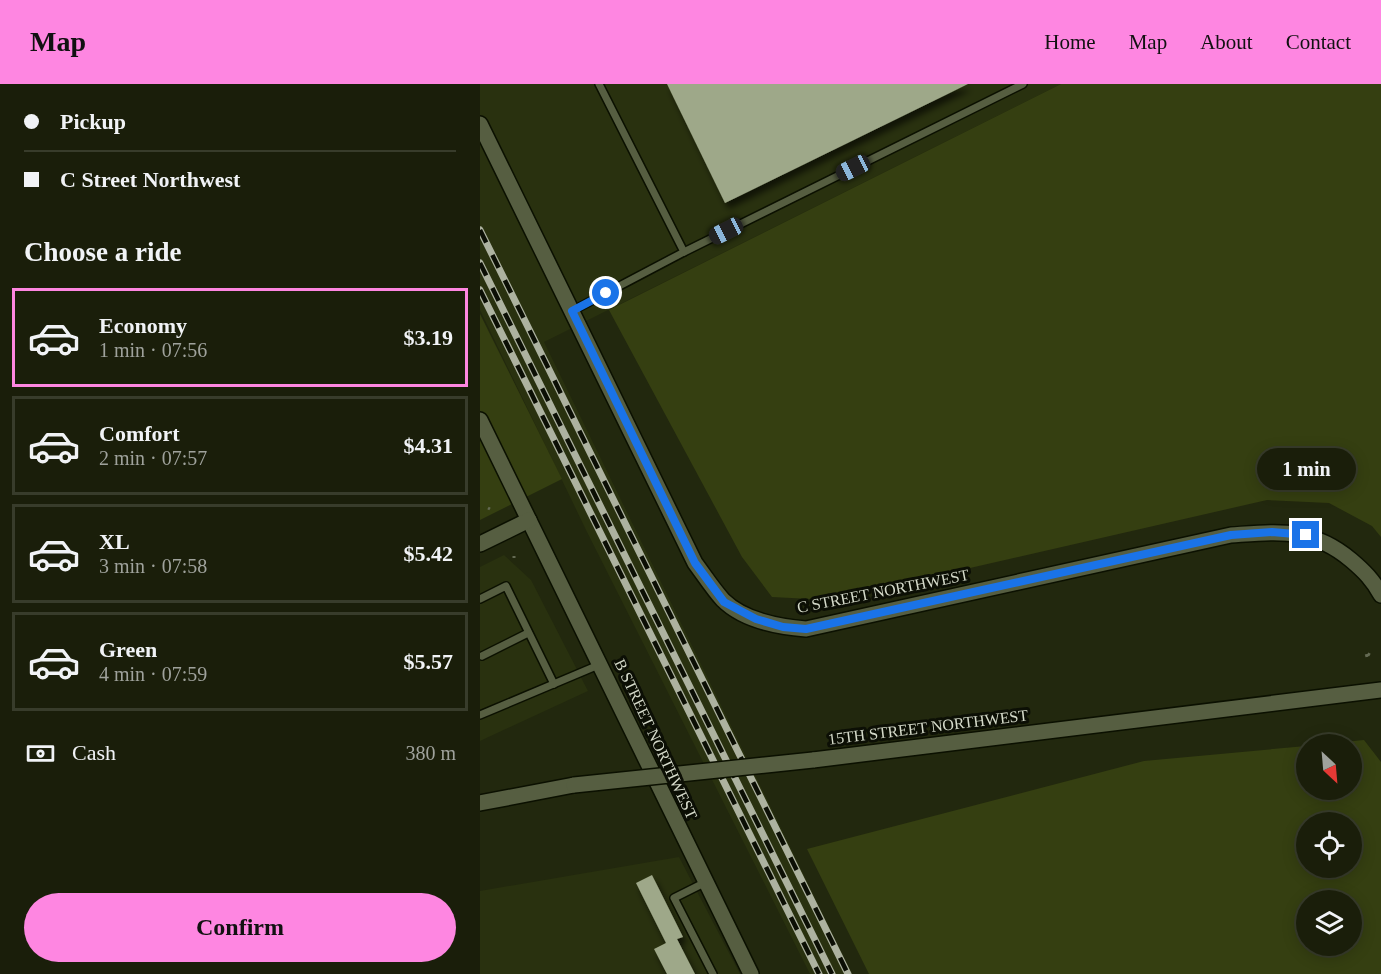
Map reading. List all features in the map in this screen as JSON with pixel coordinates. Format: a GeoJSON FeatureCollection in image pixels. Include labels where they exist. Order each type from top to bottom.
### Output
{"type":"FeatureCollection","features":[{"type":"Feature","properties":{"kind":"street","name":"C STREET NORTHWEST"},"geometry":{"type":"LineString","coordinates":[[480,124],[695,563],[724,602],[756,619],[783,627],[806,629],[1231,535],[1272,532],[1318,537],[1337,548],[1374,581],[1381,595]]}},
{"type":"Feature","properties":{"kind":"street","name":"B STREET NORTHWEST"},"geometry":{"type":"LineString","coordinates":[[480,420],[601,664],[704,883],[751,974]]}},
{"type":"Feature","properties":{"kind":"street"},"geometry":{"type":"LineString","coordinates":[[480,544],[529,520]]}},
{"type":"Feature","properties":{"kind":"street","name":"15TH STREET NORTHWEST"},"geometry":{"type":"LineString","coordinates":[[480,803],[574,785],[813,759],[1381,690]]}},
{"type":"Feature","properties":{"kind":"lane"},"geometry":{"type":"LineString","coordinates":[[599,84],[684,252]]}},
{"type":"Feature","properties":{"kind":"lane"},"geometry":{"type":"LineString","coordinates":[[572,311],[684,252],[1023,84]]}},
{"type":"Feature","properties":{"kind":"lane"},"geometry":{"type":"LineString","coordinates":[[480,599],[506,586],[554,684]]}},
{"type":"Feature","properties":{"kind":"lane"},"geometry":{"type":"LineString","coordinates":[[482,656],[528,633]]}},
{"type":"Feature","properties":{"kind":"lane"},"geometry":{"type":"LineString","coordinates":[[480,715],[601,664]]}},
{"type":"Feature","properties":{"kind":"lane"},"geometry":{"type":"LineString","coordinates":[[704,883],[674,898],[713,974]]}},
{"type":"Feature","properties":{"kind":"shaded area"},"geometry":{"type":"Polygon","coordinates":[[[480,84],[1061,84],[544,342],[852,974],[810,974],[587,532],[480,310],[480,84]]]}},
{"type":"Feature","properties":{"kind":"shaded area"},"geometry":{"type":"Polygon","coordinates":[[[1061,84],[1381,84],[1381,537],[1372,526],[1329,503],[1267,500],[830,600],[772,597],[742,557],[609,310],[1061,84]]]}},
{"type":"Feature","properties":{"kind":"shaded area"},"geometry":{"type":"Polygon","coordinates":[[[480,314],[562,479],[480,520],[480,314]]]}},
{"type":"Feature","properties":{"kind":"shaded area"},"geometry":{"type":"Polygon","coordinates":[[[504,555],[531,580],[588,691],[480,741],[480,567],[504,555]]]}},
{"type":"Feature","properties":{"kind":"shaded area"},"geometry":{"type":"Polygon","coordinates":[[[1362,740],[1364,740],[1381,762],[1381,974],[869,974],[807,849],[1144,761],[1296,747],[1296,800],[1362,800],[1362,740]]]}},
{"type":"Feature","properties":{"kind":"shaded area"},"geometry":{"type":"Polygon","coordinates":[[[679,857],[740,974],[480,974],[480,891],[679,857]]]}},
{"type":"Feature","properties":{"kind":"building"},"geometry":{"type":"Polygon","coordinates":[[[667,84],[968,84],[725,203],[667,84]]]}},
{"type":"Feature","properties":{"kind":"building"},"geometry":{"type":"Polygon","coordinates":[[[652,875],[683,937],[677,939],[695,974],[667,974],[654,949],[666,943],[636,883],[652,875]]]}},
{"type":"Feature","properties":{"kind":"railway"},"geometry":{"type":"LineString","coordinates":[[480,230],[848,974]]}},
{"type":"Feature","properties":{"kind":"railway"},"geometry":{"type":"LineString","coordinates":[[480,263],[832,974]]}},
{"type":"Feature","properties":{"kind":"railway"},"geometry":{"type":"LineString","coordinates":[[480,290],[819,974]]}},
{"type":"Feature","properties":{"kind":"route"},"geometry":{"type":"LineString","coordinates":[[606,293],[572,311],[695,563],[724,602],[756,619],[783,627],[806,629],[1231,535],[1272,532],[1306,535]]}}]}
